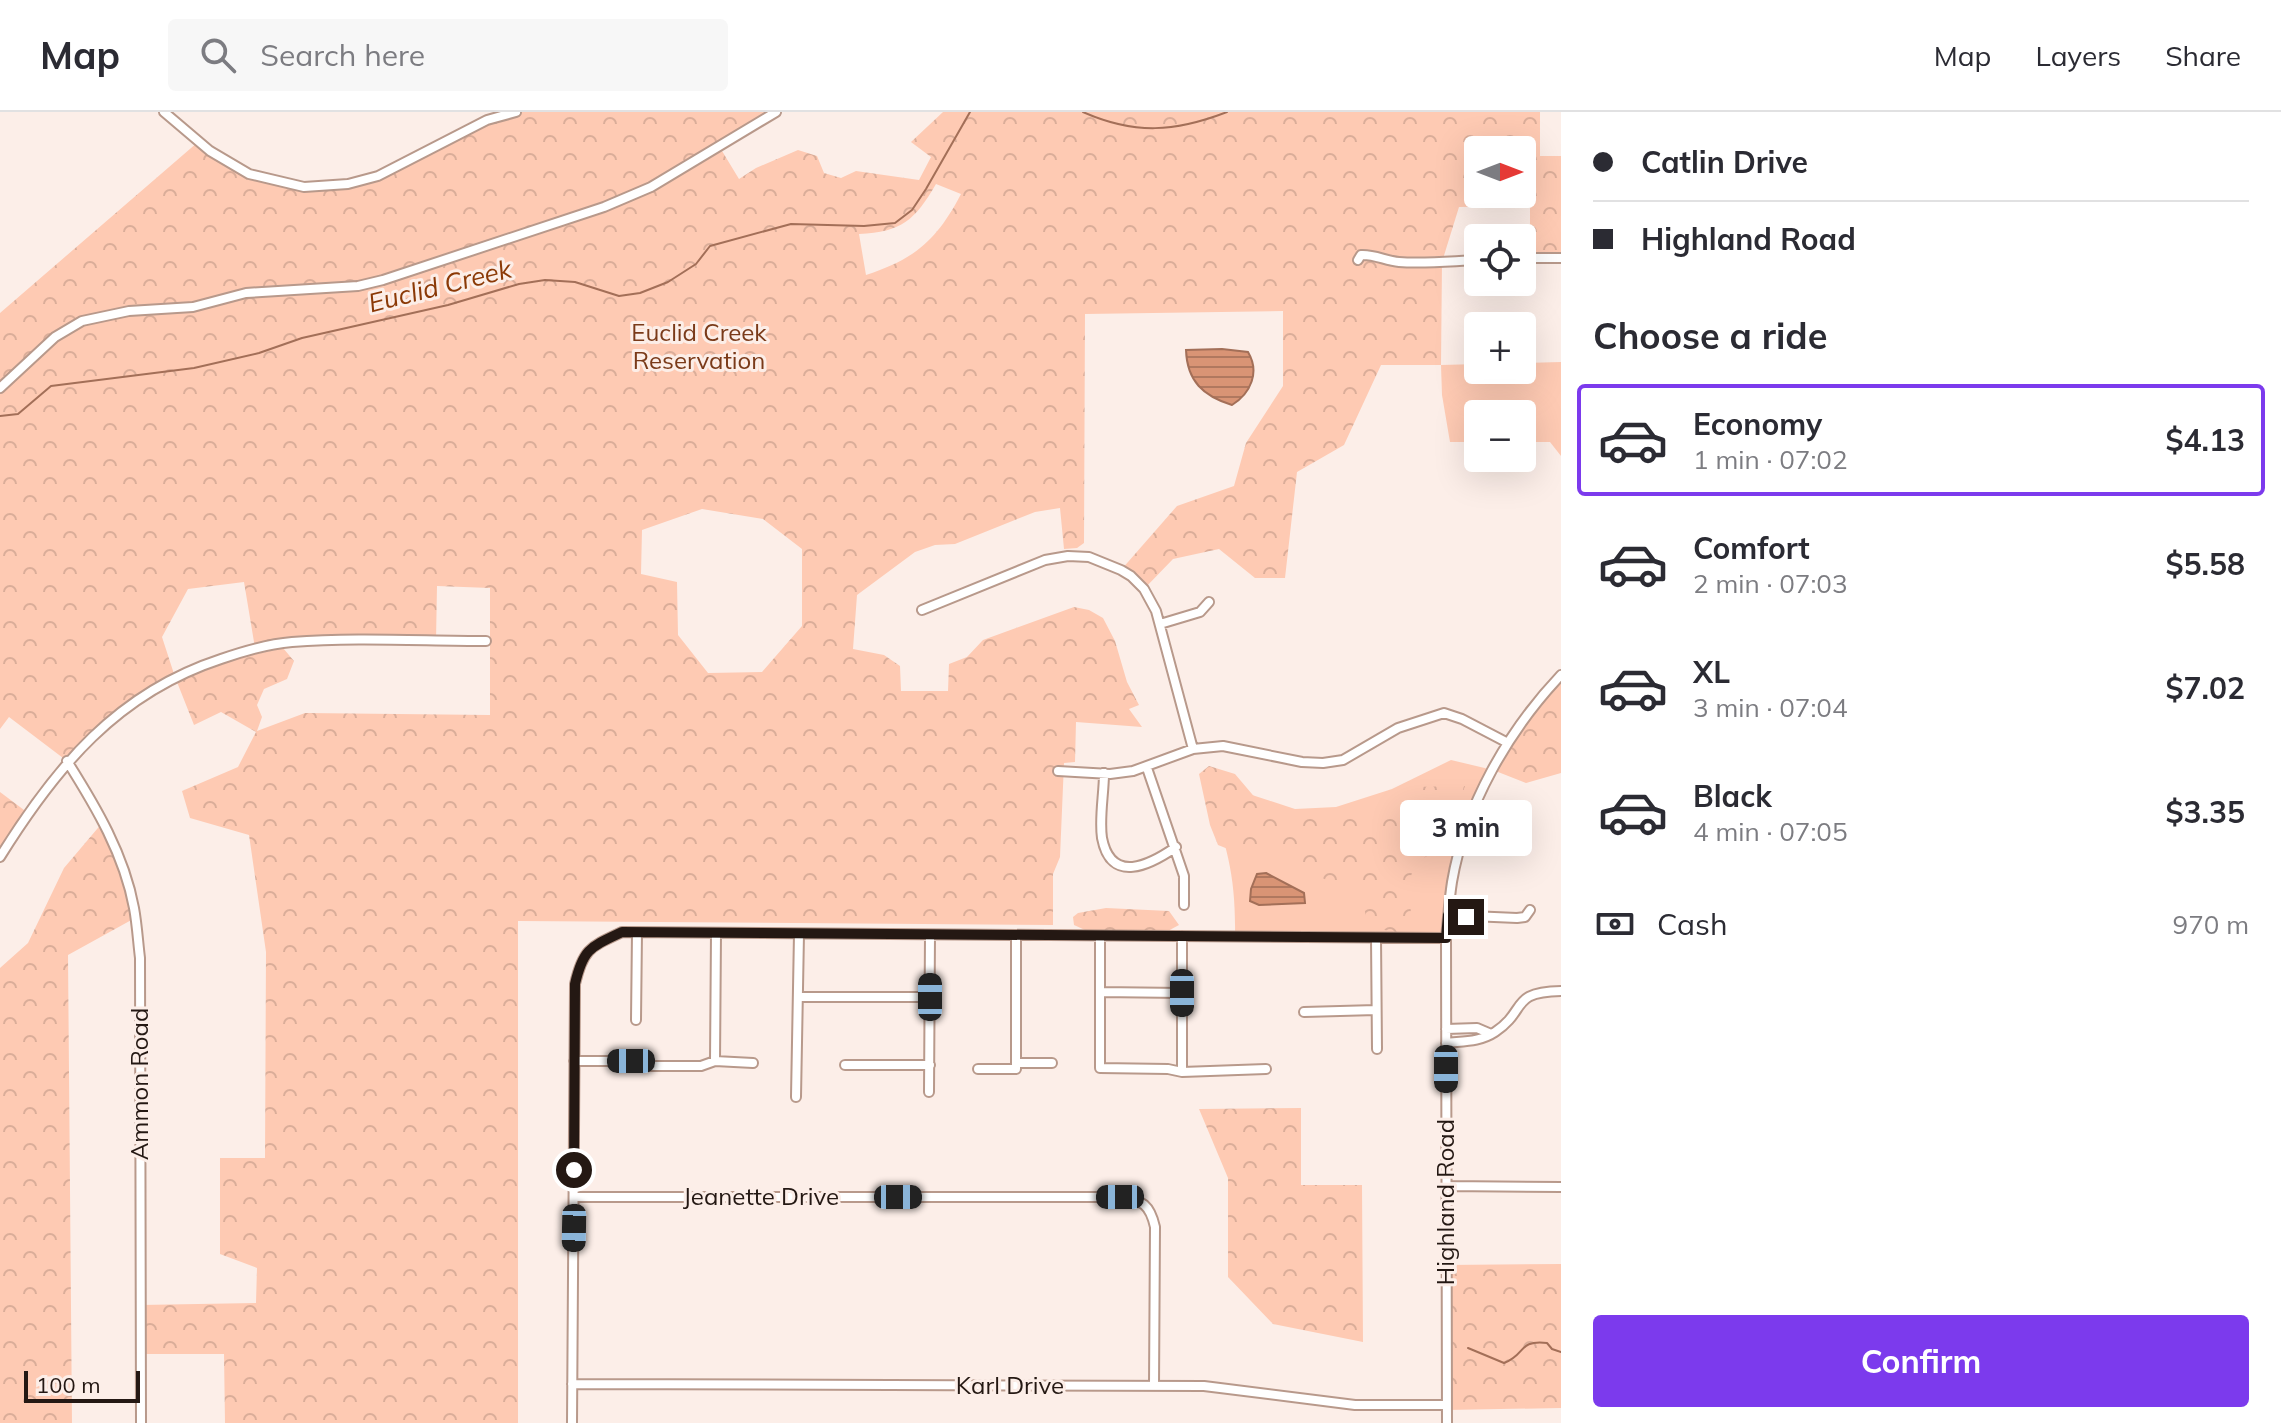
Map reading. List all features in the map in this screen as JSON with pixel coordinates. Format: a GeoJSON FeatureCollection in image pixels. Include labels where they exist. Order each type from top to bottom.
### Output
{"type":"FeatureCollection","features":[{"type":"Feature","properties":{"kind":"street"},"geometry":{"type":"LineString","coordinates":[[164,112],[210,151],[249,174],[304,187],[348,184],[378,176],[487,120],[516,112]]}},
{"type":"Feature","properties":{"kind":"street"},"geometry":{"type":"LineString","coordinates":[[0,388],[55,337],[82,321],[129,311],[193,307],[246,293],[358,286],[383,280],[604,207],[651,187],[776,112]]}},
{"type":"Feature","properties":{"kind":"street"},"geometry":{"type":"LineString","coordinates":[[1358,260],[1361,255],[1367,254],[1386,261],[1464,261]]}},
{"type":"Feature","properties":{"kind":"street"},"geometry":{"type":"LineString","coordinates":[[1536,258],[1561,258]]}},
{"type":"Feature","properties":{"kind":"street"},"geometry":{"type":"LineString","coordinates":[[922,610],[1045,560],[1068,556],[1089,557],[1131,576],[1144,589],[1156,611],[1193,749]]}},
{"type":"Feature","properties":{"kind":"street"},"geometry":{"type":"LineString","coordinates":[[1160,624],[1200,612],[1209,602]]}},
{"type":"Feature","properties":{"kind":"street"},"geometry":{"type":"LineString","coordinates":[[0,857],[67,761],[103,725],[175,677],[248,650],[290,642],[486,641]]}},
{"type":"Feature","properties":{"kind":"street","name":"Highland Road"},"geometry":{"type":"LineString","coordinates":[[1447,1423],[1446,938],[1452,880],[1471,817],[1508,743],[1561,675]]}},
{"type":"Feature","properties":{"kind":"street"},"geometry":{"type":"LineString","coordinates":[[1058,771],[1104,773],[1147,768],[1193,749],[1223,746],[1269,757],[1323,763],[1343,760],[1398,728],[1444,713],[1508,743]]}},
{"type":"Feature","properties":{"kind":"street","name":"Ammon Road"},"geometry":{"type":"LineString","coordinates":[[67,761],[97,808],[119,856],[134,908],[140,958],[141,1423]]}},
{"type":"Feature","properties":{"kind":"street"},"geometry":{"type":"LineString","coordinates":[[1147,768],[1184,876],[1184,905]]}},
{"type":"Feature","properties":{"kind":"street"},"geometry":{"type":"LineString","coordinates":[[1104,773],[1102,835],[1107,853],[1120,865],[1137,868],[1152,863],[1176,847]]}},
{"type":"Feature","properties":{"kind":"street"},"geometry":{"type":"LineString","coordinates":[[1448,915],[1517,918],[1525,917],[1530,910]]}},
{"type":"Feature","properties":{"kind":"street"},"geometry":{"type":"LineString","coordinates":[[572,1423],[575,984],[581,959],[597,943],[622,932],[1446,938]]}},
{"type":"Feature","properties":{"kind":"street"},"geometry":{"type":"LineString","coordinates":[[636,1020],[637,933]]}},
{"type":"Feature","properties":{"kind":"street"},"geometry":{"type":"LineString","coordinates":[[715,1061],[716,934]]}},
{"type":"Feature","properties":{"kind":"street"},"geometry":{"type":"LineString","coordinates":[[796,1097],[799,934]]}},
{"type":"Feature","properties":{"kind":"street"},"geometry":{"type":"LineString","coordinates":[[929,1092],[930,935]]}},
{"type":"Feature","properties":{"kind":"street"},"geometry":{"type":"LineString","coordinates":[[978,1069],[1016,1069],[1016,935]]}},
{"type":"Feature","properties":{"kind":"street"},"geometry":{"type":"LineString","coordinates":[[1100,936],[1100,1068],[1182,1072],[1266,1069]]}},
{"type":"Feature","properties":{"kind":"street"},"geometry":{"type":"LineString","coordinates":[[1182,936],[1182,1072]]}},
{"type":"Feature","properties":{"kind":"street"},"geometry":{"type":"LineString","coordinates":[[1376,938],[1377,1049]]}},
{"type":"Feature","properties":{"kind":"street"},"geometry":{"type":"LineString","coordinates":[[1446,1043],[1479,1040],[1507,1020],[1524,998],[1538,991],[1561,991]]}},
{"type":"Feature","properties":{"kind":"street"},"geometry":{"type":"LineString","coordinates":[[1100,992],[1182,993]]}},
{"type":"Feature","properties":{"kind":"street"},"geometry":{"type":"LineString","coordinates":[[798,997],[930,997]]}},
{"type":"Feature","properties":{"kind":"street"},"geometry":{"type":"LineString","coordinates":[[1304,1012],[1376,1010]]}},
{"type":"Feature","properties":{"kind":"street"},"geometry":{"type":"LineString","coordinates":[[1446,1029],[1477,1028],[1491,1034]]}},
{"type":"Feature","properties":{"kind":"street"},"geometry":{"type":"LineString","coordinates":[[574,1061],[631,1061],[646,1066],[701,1066],[715,1061],[753,1063]]}},
{"type":"Feature","properties":{"kind":"street"},"geometry":{"type":"LineString","coordinates":[[1016,1063],[1052,1063]]}},
{"type":"Feature","properties":{"kind":"street"},"geometry":{"type":"LineString","coordinates":[[845,1065],[930,1065]]}},
{"type":"Feature","properties":{"kind":"street"},"geometry":{"type":"LineString","coordinates":[[1446,1186],[1561,1187]]}},
{"type":"Feature","properties":{"kind":"street","name":"Jeanette Drive"},"geometry":{"type":"LineString","coordinates":[[574,1197],[1139,1199],[1150,1209],[1155,1227],[1154,1386]]}},
{"type":"Feature","properties":{"kind":"street","name":"Karl Drive"},"geometry":{"type":"LineString","coordinates":[[572,1384],[1154,1386],[1228,1388],[1355,1405],[1447,1405]]}},
{"type":"Feature","properties":{"kind":"green space","name":"Euclid Creek Reservation"},"geometry":{"type":"Polygon","coordinates":[[[516,112],[776,112],[719,146],[739,179],[798,150],[817,156],[824,173],[841,178],[856,171],[919,180],[931,157],[911,142],[943,112],[1540,112],[1540,156],[1561,156],[1561,258],[1536,258],[1536,224],[1530,224],[1530,208],[1536,208],[1536,136],[1464,136],[1464,207],[1459,207],[1442,262],[1441,365],[1381,365],[1344,445],[1297,472],[1285,578],[1255,578],[1219,549],[1173,559],[1144,589],[1121,570],[1177,506],[1234,486],[1246,443],[1283,386],[1283,311],[1085,314],[1084,543],[1077,548],[1064,549],[1060,508],[1035,512],[955,544],[935,545],[915,552],[857,595],[853,649],[884,655],[900,666],[901,691],[948,691],[949,664],[967,657],[983,640],[1074,607],[1089,610],[1103,618],[1139,705],[1129,709],[1142,727],[1076,722],[1075,762],[1064,763],[1060,857],[1053,874],[1053,925],[518,921],[518,1423],[225,1423],[224,1354],[141,1354],[140,1305],[256,1303],[257,1268],[220,1254],[220,1158],[265,1158],[266,952],[249,835],[190,818],[182,791],[238,767],[256,732],[221,712],[194,725],[177,682],[225,661],[283,648],[294,661],[287,679],[264,689],[257,705],[262,717],[257,731],[305,713],[490,715],[490,588],[437,586],[436,641],[290,642],[255,648],[244,582],[188,589],[162,637],[175,677],[142,697],[67,761],[9,717],[0,729],[0,313],[198,142],[249,174],[304,187],[378,176],[474,126],[516,112]],[[936,184],[921,207],[906,222],[886,230],[859,234],[866,275],[911,254],[943,224],[961,194],[936,184]],[[702,509],[642,530],[641,574],[677,582],[678,635],[708,673],[762,672],[802,626],[802,549],[763,519],[702,509]]]}},
{"type":"Feature","properties":{"kind":"green space"},"geometry":{"type":"Polygon","coordinates":[[[1561,362],[1561,456],[1550,442],[1536,442],[1536,400],[1464,400],[1464,442],[1450,442],[1442,395],[1441,365],[1464,364],[1464,384],[1536,384],[1536,363],[1561,362]]]}},
{"type":"Feature","properties":{"kind":"green space"},"geometry":{"type":"Polygon","coordinates":[[[1561,675],[1561,773],[1526,783],[1493,770],[1512,736],[1561,675]]]}},
{"type":"Feature","properties":{"kind":"green space"},"geometry":{"type":"Polygon","coordinates":[[[1451,760],[1493,770],[1471,817],[1452,880],[1446,938],[1235,936],[1229,862],[1208,791],[1249,794],[1295,809],[1336,807],[1392,789],[1451,760]]]}},
{"type":"Feature","properties":{"kind":"green space"},"geometry":{"type":"Polygon","coordinates":[[[1209,766],[1235,774],[1263,807],[1321,818],[1371,814],[1408,787],[1465,786],[1444,847],[1421,860],[1412,874],[1409,892],[1414,928],[1402,933],[1367,927],[1363,896],[1354,883],[1332,882],[1309,873],[1287,849],[1267,839],[1238,853],[1218,845],[1210,825],[1199,774],[1209,766]]]}},
{"type":"Feature","properties":{"kind":"green space"},"geometry":{"type":"Polygon","coordinates":[[[0,792],[28,813],[0,857],[0,792]]]}},
{"type":"Feature","properties":{"kind":"green space"},"geometry":{"type":"Polygon","coordinates":[[[103,822],[119,856],[135,918],[68,955],[72,1423],[0,1423],[0,968],[28,943],[64,868],[103,822]]]}},
{"type":"Feature","properties":{"kind":"green space"},"geometry":{"type":"Polygon","coordinates":[[[1106,908],[1169,911],[1179,925],[1166,932],[1085,930],[1074,925],[1073,917],[1078,913],[1106,908]]]}},
{"type":"Feature","properties":{"kind":"green space"},"geometry":{"type":"Polygon","coordinates":[[[1301,1108],[1301,1185],[1362,1185],[1363,1342],[1273,1324],[1228,1277],[1228,1178],[1199,1109],[1301,1108]]]}},
{"type":"Feature","properties":{"kind":"green space"},"geometry":{"type":"Polygon","coordinates":[[[1561,1264],[1561,1408],[1447,1410],[1446,1265],[1561,1264]]]}},
{"type":"Feature","properties":{"kind":"shaded area"},"geometry":{"type":"Polygon","coordinates":[[[1186,350],[1248,352],[1252,360],[1252,382],[1232,405],[1198,386],[1187,361],[1186,350]]]}},
{"type":"Feature","properties":{"kind":"shaded area"},"geometry":{"type":"Polygon","coordinates":[[[1266,873],[1304,893],[1305,903],[1259,905],[1250,901],[1257,874],[1266,873]]]}},
{"type":"Feature","properties":{"kind":"waterway","name":"Euclid Creek"},"geometry":{"type":"LineString","coordinates":[[0,416],[18,414],[51,386],[194,368],[259,353],[302,338],[448,305],[519,284],[545,280],[575,282],[619,296],[640,293],[668,282],[696,264],[710,246],[791,224],[864,226],[895,223],[912,210],[970,112]]}},
{"type":"Feature","properties":{"kind":"waterway","name":"Euclid Creek"},"geometry":{"type":"LineString","coordinates":[[1083,112],[1120,125],[1155,128],[1190,124],[1227,112]]}},
{"type":"Feature","properties":{"kind":"waterway"},"geometry":{"type":"LineString","coordinates":[[1468,1348],[1504,1363],[1531,1344],[1547,1343],[1561,1352]]}},
{"type":"Feature","properties":{"kind":"route"},"geometry":{"type":"LineString","coordinates":[[574,1170],[575,984],[581,959],[597,943],[622,932],[1446,938],[1448,915],[1466,917]]}}]}
